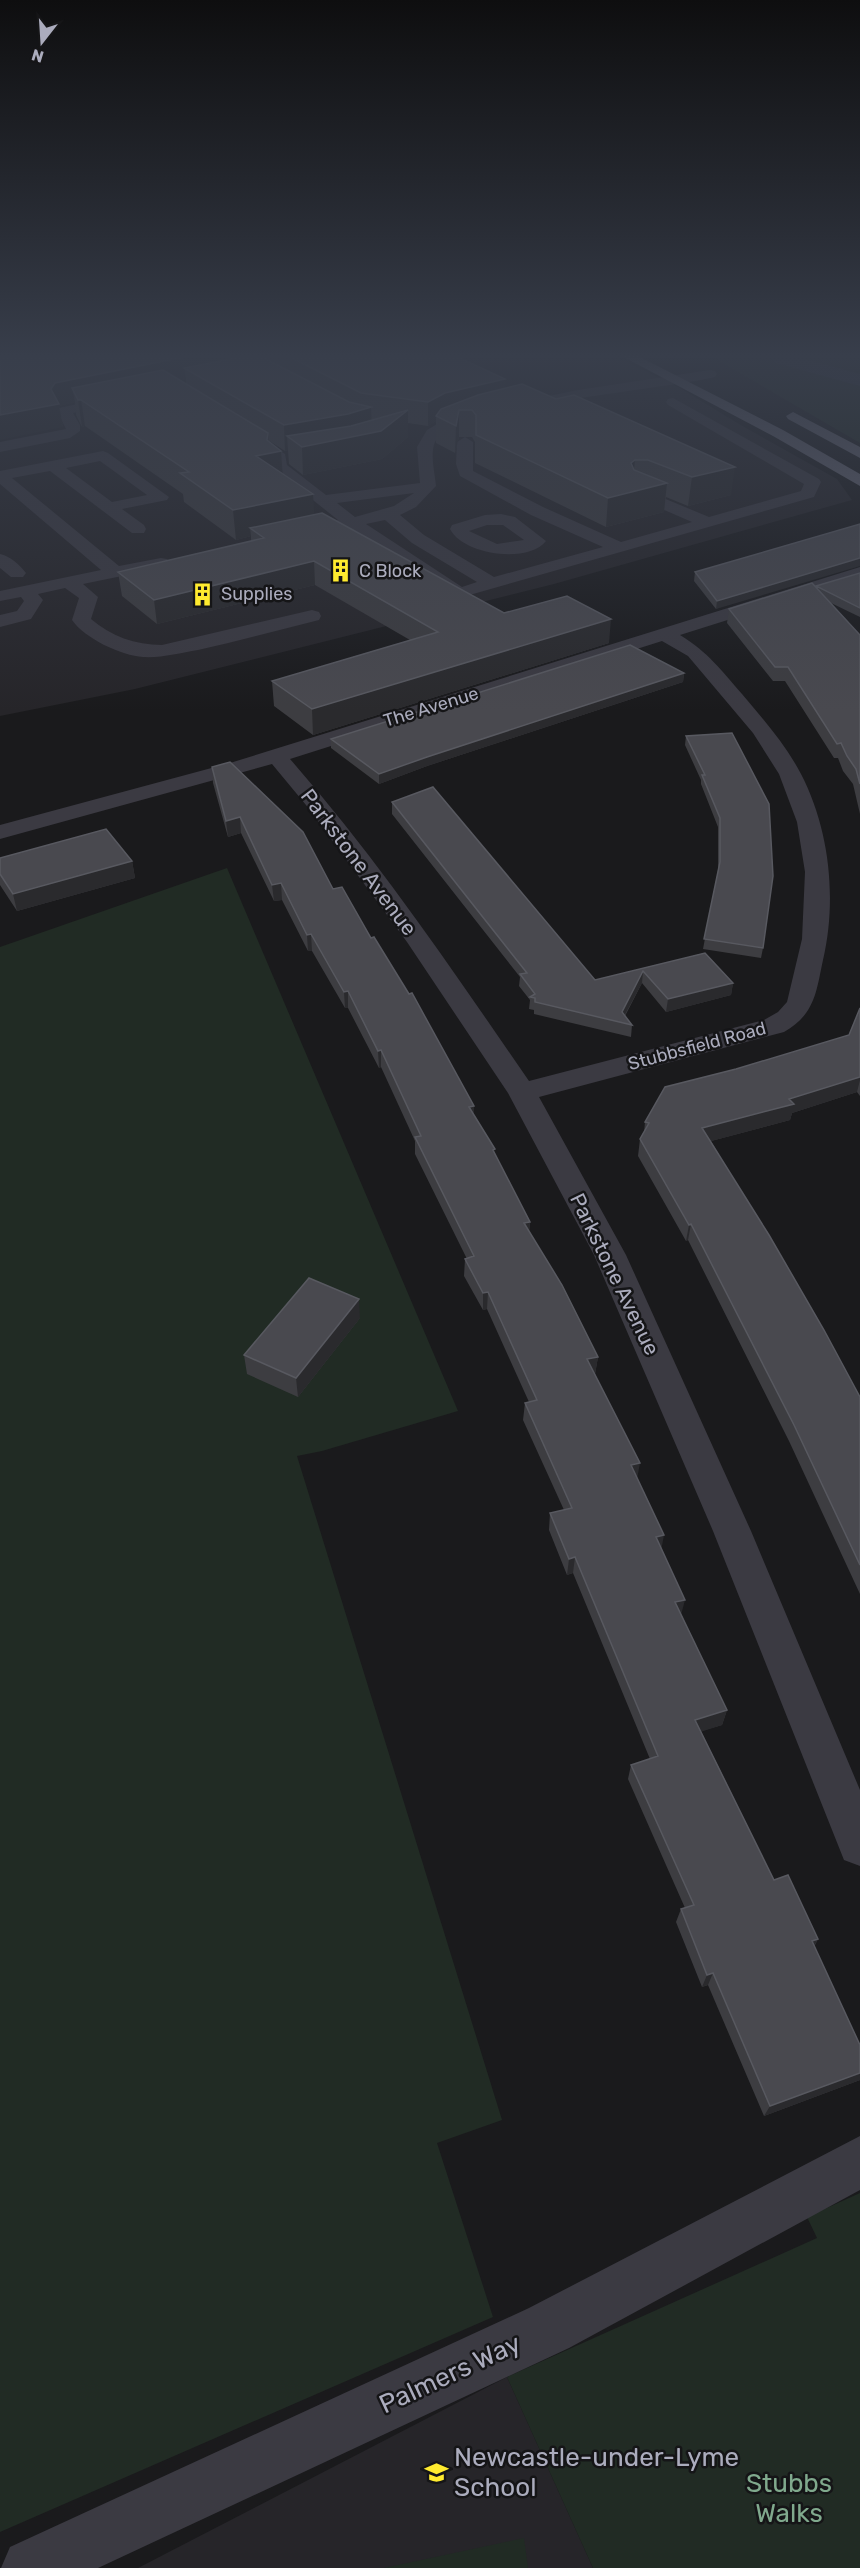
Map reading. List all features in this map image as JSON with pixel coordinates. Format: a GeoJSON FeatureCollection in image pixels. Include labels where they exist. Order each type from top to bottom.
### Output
{"type":"FeatureCollection","features":[{"type":"Feature","properties":{"kind":"highway"},"geometry":{"type":"LineString","coordinates":[[844,472],[860,481]]}},
{"type":"Feature","properties":{"kind":"street"},"geometry":{"type":"LineString","coordinates":[[0,476],[22,472]]}},
{"type":"Feature","properties":{"kind":"street"},"geometry":{"type":"LineString","coordinates":[[61,472],[138,529],[122,532],[142,544]]}},
{"type":"Feature","properties":{"kind":"street"},"geometry":{"type":"LineString","coordinates":[[109,507],[161,496],[125,472]]}},
{"type":"Feature","properties":{"kind":"street"},"geometry":{"type":"LineString","coordinates":[[287,472],[351,522],[459,593],[808,494],[813,482],[795,472]]}},
{"type":"Feature","properties":{"kind":"street"},"geometry":{"type":"LineString","coordinates":[[320,529],[388,514],[417,499],[428,486],[427,472]]}},
{"type":"Feature","properties":{"kind":"street"},"geometry":{"type":"LineString","coordinates":[[466,472],[537,512],[618,547]]}},
{"type":"Feature","properties":{"kind":"street"},"geometry":{"type":"LineString","coordinates":[[0,476],[116,573]]}},
{"type":"Feature","properties":{"kind":"street"},"geometry":{"type":"LineString","coordinates":[[324,500],[428,486]]}},
{"type":"Feature","properties":{"kind":"street"},"geometry":{"type":"LineString","coordinates":[[638,493],[707,522]]}},
{"type":"Feature","properties":{"kind":"street"},"geometry":{"type":"LineString","coordinates":[[388,514],[418,539],[443,552],[491,584]]}},
{"type":"Feature","properties":{"kind":"street"},"geometry":{"type":"LineString","coordinates":[[79,542],[98,537]]}},
{"type":"Feature","properties":{"kind":"street"},"geometry":{"type":"LineString","coordinates":[[407,558],[480,546]]}},
{"type":"Feature","properties":{"kind":"street"},"geometry":{"type":"LineString","coordinates":[[0,559],[17,573]]}},
{"type":"Feature","properties":{"kind":"street"},"geometry":{"type":"LineString","coordinates":[[0,596],[173,561]]}},
{"type":"Feature","properties":{"kind":"street","name":"The Avenue"},"geometry":{"type":"LineString","coordinates":[[0,832],[276,756],[860,572]]}},
{"type":"Feature","properties":{"kind":"street"},"geometry":{"type":"LineString","coordinates":[[70,583],[89,597],[81,620],[98,634],[141,651],[162,651],[217,640],[312,616]]}},
{"type":"Feature","properties":{"kind":"street"},"geometry":{"type":"LineString","coordinates":[[0,621],[24,615],[34,600],[25,591]]}},
{"type":"Feature","properties":{"kind":"street","name":"Stubbsfield Road"},"geometry":{"type":"LineString","coordinates":[[522,1092],[774,1026],[788,1017],[800,1004],[815,939],[816,872],[809,822],[790,774],[761,730],[695,652],[665,634]]}},
{"type":"Feature","properties":{"kind":"street","name":"Parkstone Avenue"},"geometry":{"type":"LineString","coordinates":[[276,756],[314,800],[417,938],[522,1092],[610,1255],[732,1531],[860,1844]]}},
{"type":"Feature","properties":{"kind":"street","name":"Palmers Way"},"geometry":{"type":"LineString","coordinates":[[31,2568],[549,2328],[860,2162]]}},
{"type":"Feature","properties":{"kind":"shaded area"},"geometry":{"type":"Polygon","coordinates":[[[0,472],[824,472],[837,479],[852,500],[554,584],[135,689],[0,716],[0,472]]]}},
{"type":"Feature","properties":{"kind":"shaded area","name":"Newcastle-under-Lyme School"},"geometry":{"type":"Polygon","coordinates":[[[507,2377],[593,2568],[138,2568],[507,2377]]]}},
{"type":"Feature","properties":{"kind":"green space"},"geometry":{"type":"Polygon","coordinates":[[[227,868],[458,1411],[322,1451],[297,1456],[502,2120],[437,2143],[493,2317],[0,2532],[0,947],[227,868]]]}},
{"type":"Feature","properties":{"kind":"green space","name":"Stubbs Walks"},"geometry":{"type":"Polygon","coordinates":[[[860,2193],[860,2568],[593,2568],[507,2377],[817,2238],[807,2217],[860,2193]]]}},
{"type":"Feature","properties":{"kind":"green space"},"geometry":{"type":"Polygon","coordinates":[[[524,2538],[528,2568],[384,2568],[524,2538]]]}},
{"type":"Feature","properties":{"kind":"building"},"geometry":{"type":"Polygon","coordinates":[[[280,472],[313,494],[233,510],[180,473],[280,472]]]}},
{"type":"Feature","properties":{"kind":"building"},"geometry":{"type":"Polygon","coordinates":[[[553,472],[639,472],[667,483],[608,498],[553,472]]]}},
{"type":"Feature","properties":{"kind":"building"},"geometry":{"type":"Polygon","coordinates":[[[679,472],[714,472],[692,477],[679,472]]]}},
{"type":"Feature","properties":{"kind":"building"},"geometry":{"type":"Polygon","coordinates":[[[322,513],[504,613],[567,596],[611,619],[312,709],[272,681],[438,632],[314,561],[154,600],[118,572],[264,538],[250,528],[322,513]]]}},
{"type":"Feature","properties":{"kind":"building"},"geometry":{"type":"Polygon","coordinates":[[[860,524],[860,558],[717,601],[695,572],[860,524]]]}},
{"type":"Feature","properties":{"kind":"building"},"geometry":{"type":"Polygon","coordinates":[[[860,573],[860,608],[816,586],[860,573]]]}},
{"type":"Feature","properties":{"kind":"building"},"geometry":{"type":"Polygon","coordinates":[[[812,583],[860,635],[860,784],[856,769],[841,743],[837,744],[788,667],[775,667],[729,609],[812,583]]]}},
{"type":"Feature","properties":{"kind":"building"},"geometry":{"type":"Polygon","coordinates":[[[630,645],[684,673],[379,774],[331,739],[630,645]]]}},
{"type":"Feature","properties":{"kind":"building"},"geometry":{"type":"Polygon","coordinates":[[[732,733],[769,804],[773,876],[763,948],[704,939],[720,862],[720,818],[702,775],[705,775],[686,736],[732,733]]]}},
{"type":"Feature","properties":{"kind":"building"},"geometry":{"type":"Polygon","coordinates":[[[230,762],[303,832],[333,889],[342,887],[371,938],[374,937],[409,994],[412,993],[474,1106],[469,1107],[495,1149],[493,1150],[530,1222],[524,1223],[562,1285],[598,1357],[587,1359],[640,1463],[631,1465],[664,1535],[656,1537],[685,1600],[675,1602],[727,1710],[695,1720],[774,1880],[788,1875],[818,1939],[812,1941],[860,2045],[860,2073],[770,2106],[713,1973],[707,1975],[681,1909],[694,1905],[631,1765],[658,1756],[575,1557],[569,1559],[550,1513],[572,1508],[525,1403],[537,1400],[488,1292],[483,1293],[465,1259],[474,1256],[415,1137],[421,1136],[381,1050],[378,1051],[348,991],[344,992],[311,934],[307,935],[281,883],[272,885],[240,817],[226,821],[212,767],[230,762]]]}},
{"type":"Feature","properties":{"kind":"building"},"geometry":{"type":"Polygon","coordinates":[[[433,787],[595,980],[705,953],[733,983],[668,999],[643,971],[622,1012],[632,1025],[535,1002],[535,998],[530,997],[535,994],[520,974],[527,973],[392,802],[433,787]]]}},
{"type":"Feature","properties":{"kind":"building"},"geometry":{"type":"Polygon","coordinates":[[[106,829],[132,861],[13,894],[0,874],[0,858],[106,829]]]}},
{"type":"Feature","properties":{"kind":"building"},"geometry":{"type":"Polygon","coordinates":[[[860,1008],[860,1077],[789,1099],[794,1104],[702,1128],[769,1235],[860,1397],[860,1565],[794,1425],[691,1224],[689,1225],[640,1139],[649,1123],[645,1122],[665,1087],[736,1069],[849,1035],[860,1008]]]}},
{"type":"Feature","properties":{"kind":"building"},"geometry":{"type":"Polygon","coordinates":[[[309,1278],[359,1299],[296,1378],[244,1355],[309,1278]]]}},
{"type":"Feature","properties":{"kind":"place","name":"C Block"},"geometry":{"type":"Point","coordinates":[341,571]}},
{"type":"Feature","properties":{"kind":"place","name":"Supplies"},"geometry":{"type":"Point","coordinates":[203,594]}},
{"type":"Feature","properties":{"kind":"place","name":"Newcastle-under-Lyme School"},"geometry":{"type":"Point","coordinates":[436,2472]}}]}
